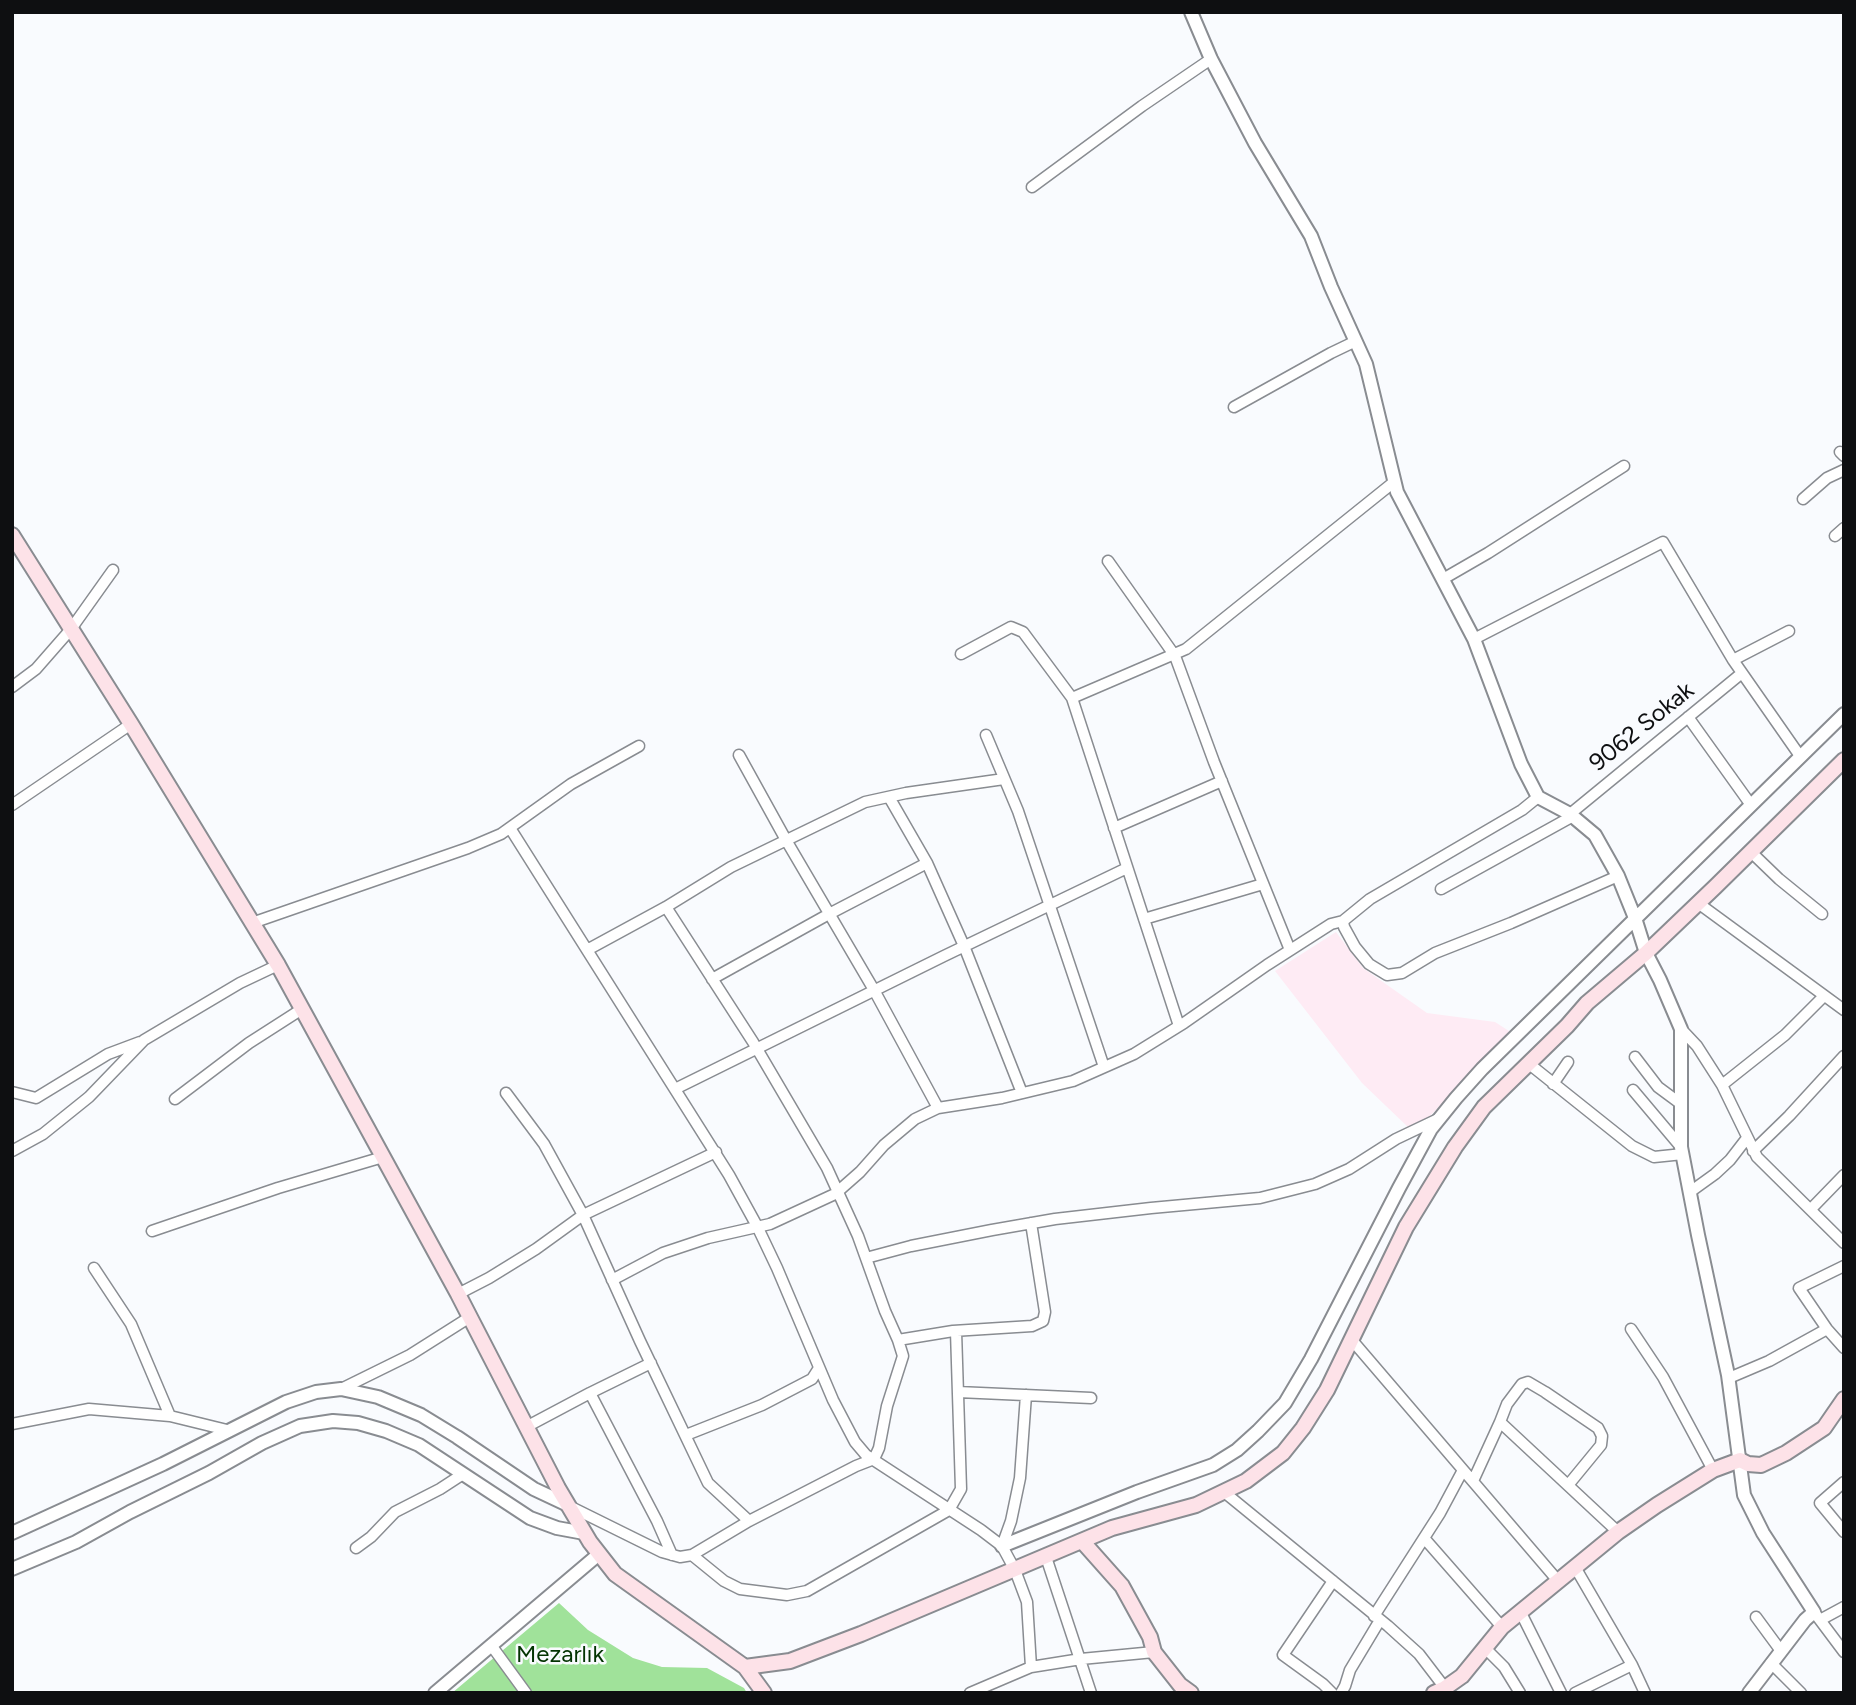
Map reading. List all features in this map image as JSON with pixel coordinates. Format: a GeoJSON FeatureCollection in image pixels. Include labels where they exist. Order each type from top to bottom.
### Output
{"type":"FeatureCollection","features":[{"type":"Feature","properties":{"kind":"main road"},"geometry":{"type":"LineString","coordinates":[[12,535],[278,965],[458,1294],[584,1533],[615,1574],[745,1667],[764,1693]]}},
{"type":"Feature","properties":{"kind":"main road"},"geometry":{"type":"LineString","coordinates":[[745,1667],[790,1661],[861,1634],[1112,1528],[1196,1505],[1245,1481],[1283,1453],[1327,1390],[1406,1227],[1455,1147],[1484,1107],[1587,1003],[1646,953],[1844,760]]}},
{"type":"Feature","properties":{"kind":"main road"},"geometry":{"type":"LineString","coordinates":[[1440,1690],[1462,1675],[1502,1628],[1618,1531],[1713,1471],[1740,1460],[1761,1465],[1786,1454],[1824,1428],[1844,1399]]}},
{"type":"Feature","properties":{"kind":"main road"},"geometry":{"type":"LineString","coordinates":[[1082,1541],[1122,1586],[1150,1637],[1154,1652],[1180,1685],[1191,1693]]}},
{"type":"Feature","properties":{"kind":"street"},"geometry":{"type":"LineString","coordinates":[[1191,12],[1211,59],[1255,143],[1311,236],[1366,364],[1397,492],[1475,639],[1521,764],[1538,797],[1571,815],[1595,835],[1618,876],[1646,953],[1681,1029],[1697,1046],[1722,1085],[1753,1151],[1844,1243]]}},
{"type":"Feature","properties":{"kind":"street"},"geometry":{"type":"LineString","coordinates":[[1032,187],[1211,59]]}},
{"type":"Feature","properties":{"kind":"street"},"geometry":{"type":"LineString","coordinates":[[1234,407],[1356,341]]}},
{"type":"Feature","properties":{"kind":"street"},"geometry":{"type":"LineString","coordinates":[[1443,579],[1624,466]]}},
{"type":"Feature","properties":{"kind":"street"},"geometry":{"type":"LineString","coordinates":[[1803,499],[1828,478],[1844,470]]}},
{"type":"Feature","properties":{"kind":"street"},"geometry":{"type":"LineString","coordinates":[[1072,698],[1186,649],[1394,482]]}},
{"type":"Feature","properties":{"kind":"street"},"geometry":{"type":"LineString","coordinates":[[1835,536],[1844,528]]}},
{"type":"Feature","properties":{"kind":"street"},"geometry":{"type":"LineString","coordinates":[[1475,639],[1663,542],[1733,660],[1800,757]]}},
{"type":"Feature","properties":{"kind":"street"},"geometry":{"type":"LineString","coordinates":[[1108,561],[1175,656],[1290,950]]}},
{"type":"Feature","properties":{"kind":"street"},"geometry":{"type":"LineString","coordinates":[[12,687],[36,669],[71,629],[113,570]]}},
{"type":"Feature","properties":{"kind":"street"},"geometry":{"type":"LineString","coordinates":[[961,653],[1012,626],[1023,632],[1072,698],[1179,1026]]}},
{"type":"Feature","properties":{"kind":"street"},"geometry":{"type":"LineString","coordinates":[[1733,660],[1789,631]]}},
{"type":"Feature","properties":{"kind":"street","name":"9062 Sokak"},"geometry":{"type":"LineString","coordinates":[[1441,889],[1571,815],[1742,673]]}},
{"type":"Feature","properties":{"kind":"street"},"geometry":{"type":"LineString","coordinates":[[1002,1546],[1136,1492],[1213,1465],[1237,1450],[1258,1431],[1285,1403],[1311,1359],[1431,1129],[1482,1069],[1844,714]]}},
{"type":"Feature","properties":{"kind":"street"},"geometry":{"type":"LineString","coordinates":[[1688,717],[1751,805]]}},
{"type":"Feature","properties":{"kind":"street"},"geometry":{"type":"LineString","coordinates":[[12,806],[131,724]]}},
{"type":"Feature","properties":{"kind":"street"},"geometry":{"type":"LineString","coordinates":[[986,735],[1017,811],[1104,1067]]}},
{"type":"Feature","properties":{"kind":"street"},"geometry":{"type":"LineString","coordinates":[[252,923],[501,834],[571,784],[639,746]]}},
{"type":"Feature","properties":{"kind":"street"},"geometry":{"type":"LineString","coordinates":[[739,755],[874,990],[937,1108]]}},
{"type":"Feature","properties":{"kind":"street"},"geometry":{"type":"LineString","coordinates":[[587,950],[731,867],[865,802],[1004,779]]}},
{"type":"Feature","properties":{"kind":"street"},"geometry":{"type":"LineString","coordinates":[[1114,828],[1222,781]]}},
{"type":"Feature","properties":{"kind":"street"},"geometry":{"type":"LineString","coordinates":[[889,797],[927,863],[964,946],[1022,1093]]}},
{"type":"Feature","properties":{"kind":"street"},"geometry":{"type":"LineString","coordinates":[[612,1280],[663,1253],[708,1238],[770,1224],[838,1192],[884,1145],[915,1119],[937,1108],[1002,1098],[1073,1081],[1134,1054],[1290,950],[1522,810],[1538,797]]}},
{"type":"Feature","properties":{"kind":"street"},"geometry":{"type":"LineString","coordinates":[[510,828],[716,1152],[757,1226],[833,1400],[855,1442],[866,1455],[1002,1546],[1027,1602],[1031,1667]]}},
{"type":"Feature","properties":{"kind":"street"},"geometry":{"type":"LineString","coordinates":[[1751,852],[1822,914]]}},
{"type":"Feature","properties":{"kind":"street"},"geometry":{"type":"LineString","coordinates":[[712,979],[927,863]]}},
{"type":"Feature","properties":{"kind":"street"},"geometry":{"type":"LineString","coordinates":[[675,1089],[1128,868]]}},
{"type":"Feature","properties":{"kind":"street"},"geometry":{"type":"LineString","coordinates":[[1343,920],[1344,927],[1362,956],[1369,964],[1387,975],[1402,972],[1435,953],[1618,876]]}},
{"type":"Feature","properties":{"kind":"street"},"geometry":{"type":"LineString","coordinates":[[1144,919],[1263,884]]}},
{"type":"Feature","properties":{"kind":"street"},"geometry":{"type":"LineString","coordinates":[[1698,903],[1844,1010]]}},
{"type":"Feature","properties":{"kind":"street"},"geometry":{"type":"LineString","coordinates":[[12,1533],[201,1446],[227,1430],[286,1402],[316,1392],[341,1389],[378,1397],[421,1415],[534,1489],[662,1552],[680,1558],[692,1555],[749,1521],[874,1459],[903,1356],[898,1340],[827,1168],[757,1049],[666,906]]}},
{"type":"Feature","properties":{"kind":"street"},"geometry":{"type":"LineString","coordinates":[[12,1092],[36,1098],[47,1093],[108,1054],[144,1040],[240,983],[278,965]]}},
{"type":"Feature","properties":{"kind":"street"},"geometry":{"type":"LineString","coordinates":[[1722,1085],[1785,1035],[1825,996]]}},
{"type":"Feature","properties":{"kind":"street"},"geometry":{"type":"LineString","coordinates":[[174,1099],[249,1043],[302,1009]]}},
{"type":"Feature","properties":{"kind":"street"},"geometry":{"type":"LineString","coordinates":[[1681,1029],[1682,1151],[1729,1378],[1744,1494],[1763,1533],[1844,1652]]}},
{"type":"Feature","properties":{"kind":"street"},"geometry":{"type":"LineString","coordinates":[[12,1151],[43,1134],[89,1097],[144,1040]]}},
{"type":"Feature","properties":{"kind":"street"},"geometry":{"type":"LineString","coordinates":[[1753,1151],[1844,1056]]}},
{"type":"Feature","properties":{"kind":"street"},"geometry":{"type":"LineString","coordinates":[[1635,1057],[1658,1087],[1681,1104]]}},
{"type":"Feature","properties":{"kind":"street"},"geometry":{"type":"LineString","coordinates":[[1553,1084],[1568,1062]]}},
{"type":"Feature","properties":{"kind":"street"},"geometry":{"type":"LineString","coordinates":[[1528,1063],[1632,1146],[1654,1157],[1682,1151]]}},
{"type":"Feature","properties":{"kind":"street"},"geometry":{"type":"LineString","coordinates":[[1633,1090],[1682,1151]]}},
{"type":"Feature","properties":{"kind":"street"},"geometry":{"type":"LineString","coordinates":[[506,1093],[544,1144],[583,1215],[708,1483],[749,1521]]}},
{"type":"Feature","properties":{"kind":"street"},"geometry":{"type":"LineString","coordinates":[[866,1258],[911,1246],[1031,1223],[1261,1198],[1315,1184],[1349,1169],[1396,1139],[1440,1118]]}},
{"type":"Feature","properties":{"kind":"street"},"geometry":{"type":"LineString","coordinates":[[1690,1192],[1730,1160],[1746,1138]]}},
{"type":"Feature","properties":{"kind":"street"},"geometry":{"type":"LineString","coordinates":[[552,1158],[562,1150]]}},
{"type":"Feature","properties":{"kind":"street"},"geometry":{"type":"LineString","coordinates":[[458,1294],[536,1249],[583,1215],[716,1152]]}},
{"type":"Feature","properties":{"kind":"street"},"geometry":{"type":"LineString","coordinates":[[152,1231],[278,1188],[383,1157]]}},
{"type":"Feature","properties":{"kind":"street"},"geometry":{"type":"LineString","coordinates":[[1811,1209],[1844,1175]]}},
{"type":"Feature","properties":{"kind":"street"},"geometry":{"type":"LineString","coordinates":[[898,1340],[956,1331],[1032,1326],[1043,1321],[1045,1312],[1031,1223]]}},
{"type":"Feature","properties":{"kind":"street"},"geometry":{"type":"LineString","coordinates":[[1844,1266],[1799,1288],[1827,1329],[1844,1348]]}},
{"type":"Feature","properties":{"kind":"street"},"geometry":{"type":"LineString","coordinates":[[94,1268],[131,1324],[170,1416]]}},
{"type":"Feature","properties":{"kind":"street"},"geometry":{"type":"LineString","coordinates":[[341,1389],[411,1355],[470,1317]]}},
{"type":"Feature","properties":{"kind":"street"},"geometry":{"type":"LineString","coordinates":[[1631,1329],[1662,1377],[1713,1471]]}},
{"type":"Feature","properties":{"kind":"street"},"geometry":{"type":"LineString","coordinates":[[1729,1378],[1769,1361],[1827,1329]]}},
{"type":"Feature","properties":{"kind":"street"},"geometry":{"type":"LineString","coordinates":[[692,1555],[724,1581],[740,1589],[787,1595],[807,1591],[949,1510],[961,1489],[956,1331]]}},
{"type":"Feature","properties":{"kind":"street"},"geometry":{"type":"LineString","coordinates":[[1352,1339],[1559,1582]]}},
{"type":"Feature","properties":{"kind":"street"},"geometry":{"type":"LineString","coordinates":[[526,1427],[651,1363]]}},
{"type":"Feature","properties":{"kind":"street"},"geometry":{"type":"LineString","coordinates":[[686,1435],[762,1405],[811,1379],[819,1368]]}},
{"type":"Feature","properties":{"kind":"street"},"geometry":{"type":"LineString","coordinates":[[1473,1481],[1507,1404],[1522,1384],[1528,1382],[1598,1428],[1602,1436],[1601,1445],[1569,1484]]}},
{"type":"Feature","properties":{"kind":"street"},"geometry":{"type":"LineString","coordinates":[[958,1392],[1091,1398]]}},
{"type":"Feature","properties":{"kind":"street"},"geometry":{"type":"LineString","coordinates":[[590,1393],[657,1521],[671,1555]]}},
{"type":"Feature","properties":{"kind":"street"},"geometry":{"type":"LineString","coordinates":[[1002,1546],[1011,1521],[1020,1478],[1026,1395]]}},
{"type":"Feature","properties":{"kind":"street"},"geometry":{"type":"LineString","coordinates":[[12,1424],[89,1409],[170,1416],[227,1430]]}},
{"type":"Feature","properties":{"kind":"street"},"geometry":{"type":"LineString","coordinates":[[12,1569],[76,1542],[262,1443],[300,1426],[333,1421],[358,1423],[419,1445],[530,1518],[556,1528],[584,1533]]}},
{"type":"Feature","properties":{"kind":"street"},"geometry":{"type":"LineString","coordinates":[[1500,1422],[1618,1531]]}},
{"type":"Feature","properties":{"kind":"street"},"geometry":{"type":"LineString","coordinates":[[1341,1693],[1377,1618],[1463,1470]]}},
{"type":"Feature","properties":{"kind":"street"},"geometry":{"type":"LineString","coordinates":[[356,1548],[395,1512],[463,1474]]}},
{"type":"Feature","properties":{"kind":"street"},"geometry":{"type":"LineString","coordinates":[[1844,1482],[1820,1503],[1844,1532]]}},
{"type":"Feature","properties":{"kind":"street"},"geometry":{"type":"LineString","coordinates":[[1224,1492],[1419,1654],[1440,1690]]}},
{"type":"Feature","properties":{"kind":"street"},"geometry":{"type":"LineString","coordinates":[[1424,1538],[1502,1628]]}},
{"type":"Feature","properties":{"kind":"street"},"geometry":{"type":"LineString","coordinates":[[435,1693],[599,1554]]}},
{"type":"Feature","properties":{"kind":"street"},"geometry":{"type":"LineString","coordinates":[[1046,1557],[1091,1693]]}},
{"type":"Feature","properties":{"kind":"street"},"geometry":{"type":"LineString","coordinates":[[1575,1567],[1632,1665],[1645,1693]]}},
{"type":"Feature","properties":{"kind":"street"},"geometry":{"type":"LineString","coordinates":[[1332,1693],[1283,1655],[1333,1581]]}},
{"type":"Feature","properties":{"kind":"street"},"geometry":{"type":"LineString","coordinates":[[1749,1693],[1805,1620],[1844,1607]]}},
{"type":"Feature","properties":{"kind":"street"},"geometry":{"type":"LineString","coordinates":[[1521,1613],[1561,1693]]}},
{"type":"Feature","properties":{"kind":"street"},"geometry":{"type":"LineString","coordinates":[[1756,1616],[1781,1651]]}},
{"type":"Feature","properties":{"kind":"street"},"geometry":{"type":"LineString","coordinates":[[491,1645],[526,1693]]}},
{"type":"Feature","properties":{"kind":"street"},"geometry":{"type":"LineString","coordinates":[[1485,1648],[1504,1667],[1520,1693]]}},
{"type":"Feature","properties":{"kind":"street"},"geometry":{"type":"LineString","coordinates":[[970,1693],[1031,1667],[1154,1652]]}},
{"type":"Feature","properties":{"kind":"street"},"geometry":{"type":"LineString","coordinates":[[1771,1663],[1801,1693]]}},
{"type":"Feature","properties":{"kind":"street"},"geometry":{"type":"LineString","coordinates":[[1575,1693],[1632,1665]]}},
{"type":"Feature","properties":{"kind":"shaded area"},"geometry":{"type":"Polygon","coordinates":[[[1336,932],[1363,968],[1427,1013],[1495,1022],[1509,1031],[1427,1119],[1410,1129],[1362,1083],[1275,971],[1336,932]]]}},
{"type":"Feature","properties":{"kind":"green space","name":"Mezarlık"},"geometry":{"type":"Polygon","coordinates":[[[559,1603],[588,1630],[633,1658],[662,1667],[707,1668],[744,1688],[747,1693],[452,1693],[559,1603]]]}}]}
